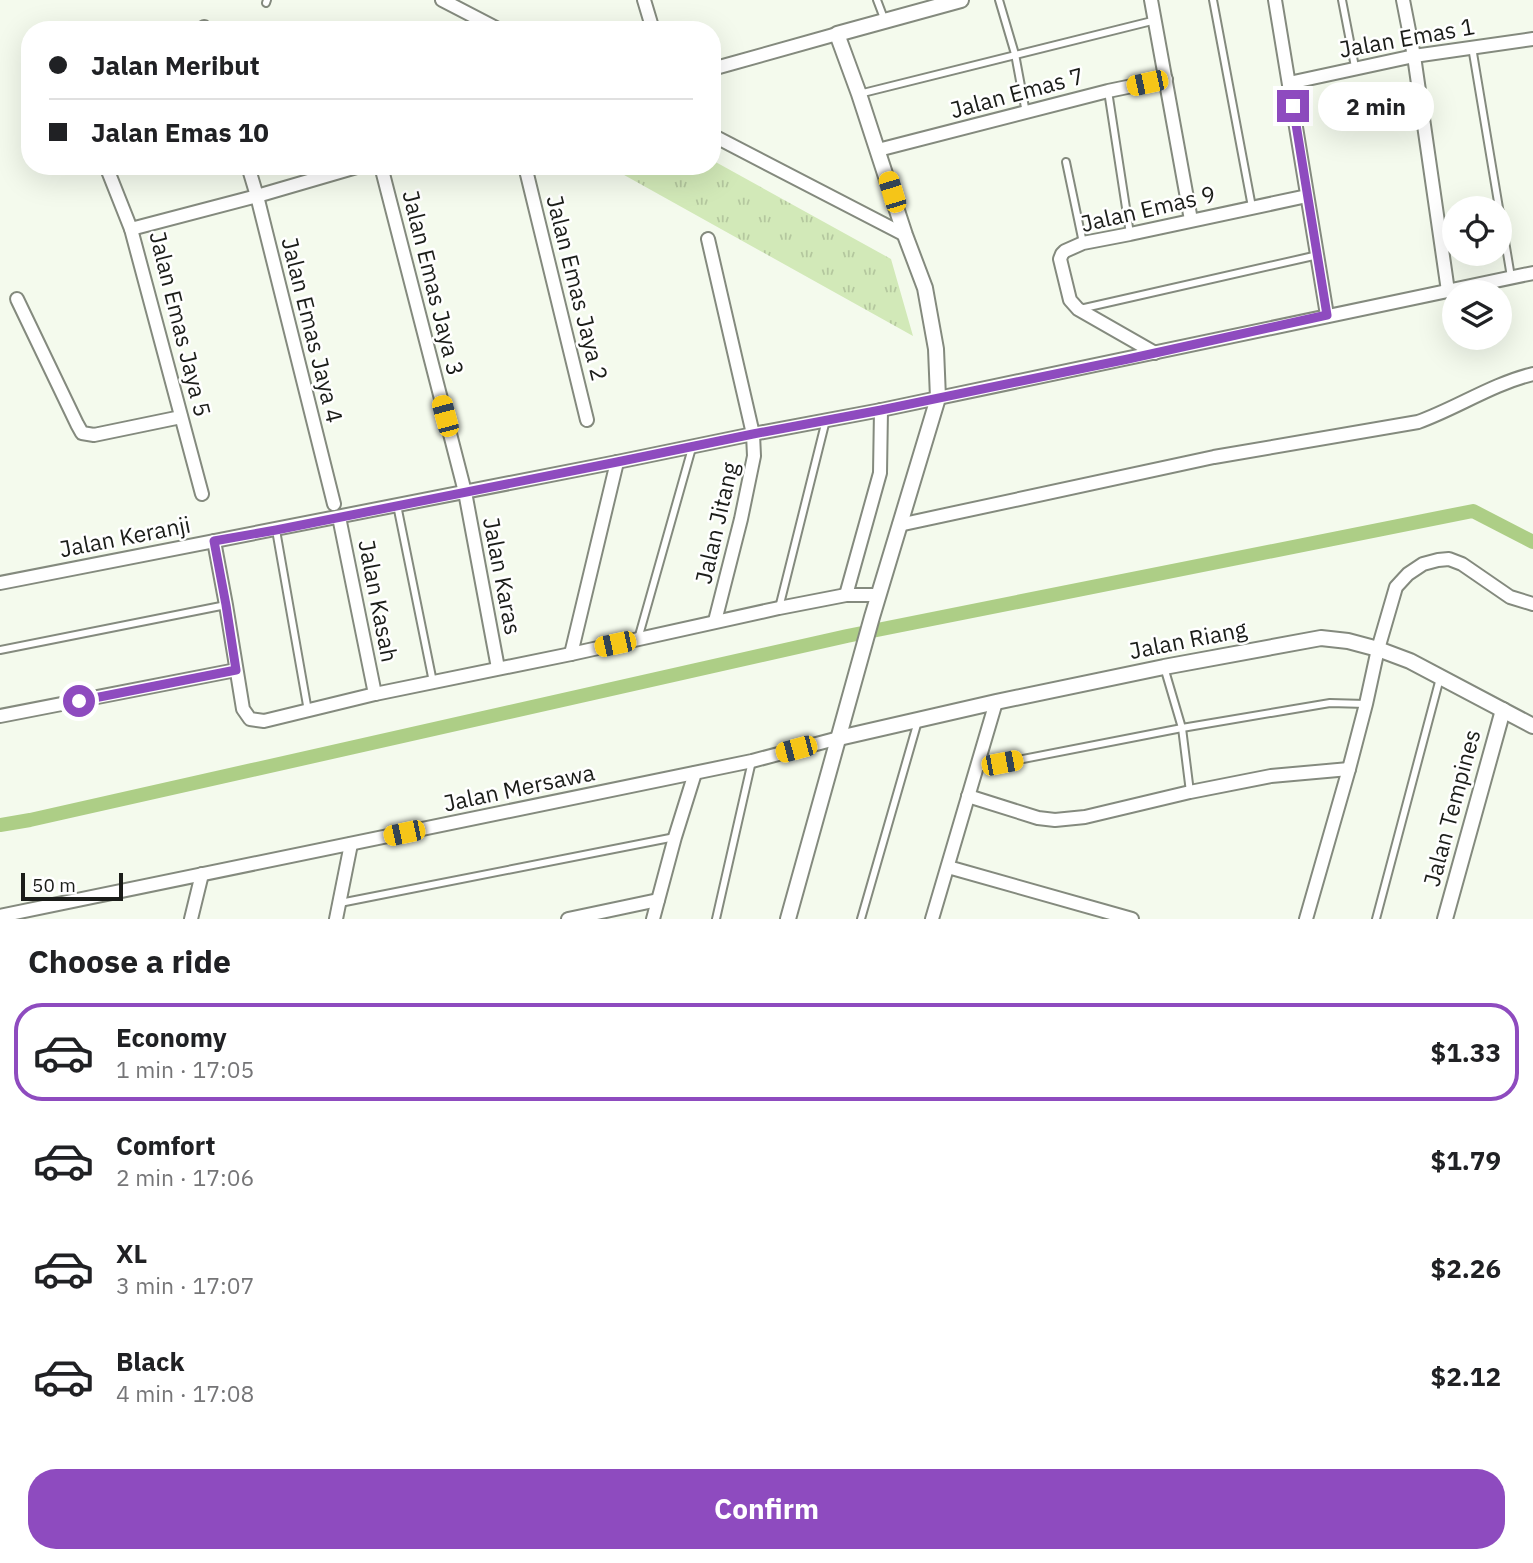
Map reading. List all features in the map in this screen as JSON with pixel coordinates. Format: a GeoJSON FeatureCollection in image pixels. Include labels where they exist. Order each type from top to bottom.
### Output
{"type":"FeatureCollection","features":[{"type":"Feature","properties":{"kind":"street"},"geometry":{"type":"LineString","coordinates":[[442,0],[483,21]]}},
{"type":"Feature","properties":{"kind":"street"},"geometry":{"type":"LineString","coordinates":[[644,0],[650,21]]}},
{"type":"Feature","properties":{"kind":"street"},"geometry":{"type":"LineString","coordinates":[[721,66],[885,21],[929,4],[961,0]]}},
{"type":"Feature","properties":{"kind":"street"},"geometry":{"type":"LineString","coordinates":[[1151,0],[1191,220]]}},
{"type":"Feature","properties":{"kind":"street"},"geometry":{"type":"LineString","coordinates":[[1275,0],[1327,315]]}},
{"type":"Feature","properties":{"kind":"street"},"geometry":{"type":"LineString","coordinates":[[1403,0],[1414,55],[1446,280]]}},
{"type":"Feature","properties":{"kind":"street"},"geometry":{"type":"LineString","coordinates":[[788,919],[872,617],[938,398],[936,349],[925,288],[837,34]]}},
{"type":"Feature","properties":{"kind":"street","name":"Jalan Emas 1"},"geometry":{"type":"LineString","coordinates":[[1289,83],[1414,55],[1532,43]]}},
{"type":"Feature","properties":{"kind":"street","name":"Jalan Emas 7"},"geometry":{"type":"LineString","coordinates":[[878,150],[1108,91],[1166,79]]}},
{"type":"Feature","properties":{"kind":"street"},"geometry":{"type":"LineString","coordinates":[[721,140],[905,235]]}},
{"type":"Feature","properties":{"kind":"street"},"geometry":{"type":"LineString","coordinates":[[110,175],[131,229]]}},
{"type":"Feature","properties":{"kind":"street","name":"Jalan Emas Jaya 4"},"geometry":{"type":"LineString","coordinates":[[251,175],[334,504]]}},
{"type":"Feature","properties":{"kind":"street","name":"Jalan Emas Jaya 5"},"geometry":{"type":"LineString","coordinates":[[202,494],[131,229],[329,175]]}},
{"type":"Feature","properties":{"kind":"street","name":"Jalan Emas Jaya 3"},"geometry":{"type":"LineString","coordinates":[[383,175],[465,492]]}},
{"type":"Feature","properties":{"kind":"street","name":"Jalan Emas Jaya 2"},"geometry":{"type":"LineString","coordinates":[[527,175],[587,420]]}},
{"type":"Feature","properties":{"kind":"street","name":"Jalan Emas 9"},"geometry":{"type":"LineString","coordinates":[[1078,309],[1070,300],[1060,259],[1065,251],[1083,243],[1307,195]]}},
{"type":"Feature","properties":{"kind":"street","name":"Jalan Jitang"},"geometry":{"type":"LineString","coordinates":[[708,239],[753,434],[754,456],[715,621]]}},
{"type":"Feature","properties":{"kind":"street","name":"Jalan Keranji"},"geometry":{"type":"LineString","coordinates":[[1498,280],[1533,273]]}},
{"type":"Feature","properties":{"kind":"street","name":"Jalan Keranji"},"geometry":{"type":"LineString","coordinates":[[0,583],[881,410],[1442,292]]}},
{"type":"Feature","properties":{"kind":"street"},"geometry":{"type":"LineString","coordinates":[[17,299],[82,433],[94,435],[181,418]]}},
{"type":"Feature","properties":{"kind":"street"},"geometry":{"type":"LineString","coordinates":[[1078,309],[1155,353]]}},
{"type":"Feature","properties":{"kind":"street"},"geometry":{"type":"LineString","coordinates":[[899,525],[1214,457],[1418,422],[1441,414],[1490,389],[1533,374]]}},
{"type":"Feature","properties":{"kind":"street"},"geometry":{"type":"LineString","coordinates":[[846,595],[880,473],[881,410]]}},
{"type":"Feature","properties":{"kind":"street"},"geometry":{"type":"LineString","coordinates":[[570,654],[617,462]]}},
{"type":"Feature","properties":{"kind":"street","name":"Jalan Karas"},"geometry":{"type":"LineString","coordinates":[[465,492],[498,668]]}},
{"type":"Feature","properties":{"kind":"street","name":"Jalan Kasah"},"geometry":{"type":"LineString","coordinates":[[339,517],[374,694]]}},
{"type":"Feature","properties":{"kind":"street"},"geometry":{"type":"LineString","coordinates":[[214,541],[243,709],[250,719],[264,721],[374,694],[715,621],[846,595],[879,595]]}},
{"type":"Feature","properties":{"kind":"street"},"geometry":{"type":"LineString","coordinates":[[1306,919],[1349,769],[1396,587],[1408,574],[1423,564],[1449,559],[1462,564],[1510,597],[1533,604]]}},
{"type":"Feature","properties":{"kind":"street","name":"Jalan Riang"},"geometry":{"type":"LineString","coordinates":[[839,738],[1164,667],[1321,638],[1348,641],[1378,649],[1410,662],[1533,726]]}},
{"type":"Feature","properties":{"kind":"street"},"geometry":{"type":"LineString","coordinates":[[0,716],[236,670]]}},
{"type":"Feature","properties":{"kind":"street"},"geometry":{"type":"LineString","coordinates":[[932,919],[996,702]]}},
{"type":"Feature","properties":{"kind":"street","name":"Jalan Tempines"},"geometry":{"type":"LineString","coordinates":[[1446,919],[1503,710]]}},
{"type":"Feature","properties":{"kind":"street","name":"Jalan Mersawa"},"geometry":{"type":"LineString","coordinates":[[0,916],[752,761],[839,738]]}},
{"type":"Feature","properties":{"kind":"street"},"geometry":{"type":"LineString","coordinates":[[968,796],[1038,818],[1055,820],[1085,817],[1271,776],[1349,769]]}},
{"type":"Feature","properties":{"kind":"street"},"geometry":{"type":"LineString","coordinates":[[653,919],[695,773]]}},
{"type":"Feature","properties":{"kind":"street"},"geometry":{"type":"LineString","coordinates":[[336,919],[351,844]]}},
{"type":"Feature","properties":{"kind":"street"},"geometry":{"type":"LineString","coordinates":[[948,867],[1132,919]]}},
{"type":"Feature","properties":{"kind":"street"},"geometry":{"type":"LineString","coordinates":[[191,919],[202,874]]}},
{"type":"Feature","properties":{"kind":"street"},"geometry":{"type":"LineString","coordinates":[[568,919],[658,900]]}},
{"type":"Feature","properties":{"kind":"lane"},"geometry":{"type":"LineString","coordinates":[[877,0],[885,21]]}},
{"type":"Feature","properties":{"kind":"lane"},"geometry":{"type":"LineString","coordinates":[[999,0],[1015,54],[1026,113]]}},
{"type":"Feature","properties":{"kind":"lane"},"geometry":{"type":"LineString","coordinates":[[1213,0],[1252,207]]}},
{"type":"Feature","properties":{"kind":"lane"},"geometry":{"type":"LineString","coordinates":[[1342,0],[1355,68]]}},
{"type":"Feature","properties":{"kind":"lane"},"geometry":{"type":"LineString","coordinates":[[859,93],[1156,20]]}},
{"type":"Feature","properties":{"kind":"lane"},"geometry":{"type":"LineString","coordinates":[[1472,47],[1498,196]]}},
{"type":"Feature","properties":{"kind":"lane"},"geometry":{"type":"LineString","coordinates":[[1108,91],[1130,234]]}},
{"type":"Feature","properties":{"kind":"lane"},"geometry":{"type":"LineString","coordinates":[[1066,162],[1083,243]]}},
{"type":"Feature","properties":{"kind":"lane"},"geometry":{"type":"LineString","coordinates":[[1078,309],[1318,255]]}},
{"type":"Feature","properties":{"kind":"lane"},"geometry":{"type":"LineString","coordinates":[[1509,266],[1511,277]]}},
{"type":"Feature","properties":{"kind":"lane"},"geometry":{"type":"LineString","coordinates":[[779,608],[825,420]]}},
{"type":"Feature","properties":{"kind":"lane"},"geometry":{"type":"LineString","coordinates":[[638,639],[692,446]]}},
{"type":"Feature","properties":{"kind":"lane"},"geometry":{"type":"LineString","coordinates":[[397,505],[433,683]]}},
{"type":"Feature","properties":{"kind":"lane"},"geometry":{"type":"LineString","coordinates":[[276,530],[308,711]]}},
{"type":"Feature","properties":{"kind":"lane"},"geometry":{"type":"LineString","coordinates":[[0,650],[226,605]]}},
{"type":"Feature","properties":{"kind":"lane"},"geometry":{"type":"LineString","coordinates":[[1164,667],[1182,728],[1190,792]]}},
{"type":"Feature","properties":{"kind":"lane"},"geometry":{"type":"LineString","coordinates":[[1376,919],[1440,676]]}},
{"type":"Feature","properties":{"kind":"lane"},"geometry":{"type":"LineString","coordinates":[[977,768],[1182,728],[1330,703],[1366,704]]}},
{"type":"Feature","properties":{"kind":"lane"},"geometry":{"type":"LineString","coordinates":[[861,919],[919,719]]}},
{"type":"Feature","properties":{"kind":"lane"},"geometry":{"type":"LineString","coordinates":[[716,919],[752,761]]}},
{"type":"Feature","properties":{"kind":"lane"},"geometry":{"type":"LineString","coordinates":[[340,902],[676,837]]}},
{"type":"Feature","properties":{"kind":"green space"},"geometry":{"type":"Polygon","coordinates":[[[721,165],[891,259],[913,336],[624,175],[721,175],[721,165]]]}},
{"type":"Feature","properties":{"kind":"waterway"},"geometry":{"type":"LineString","coordinates":[[0,825],[847,636],[1473,511],[1533,542]]}},
{"type":"Feature","properties":{"kind":"route"},"geometry":{"type":"LineString","coordinates":[[79,701],[236,670],[214,541],[881,410],[1327,315],[1293,106]]}}]}
